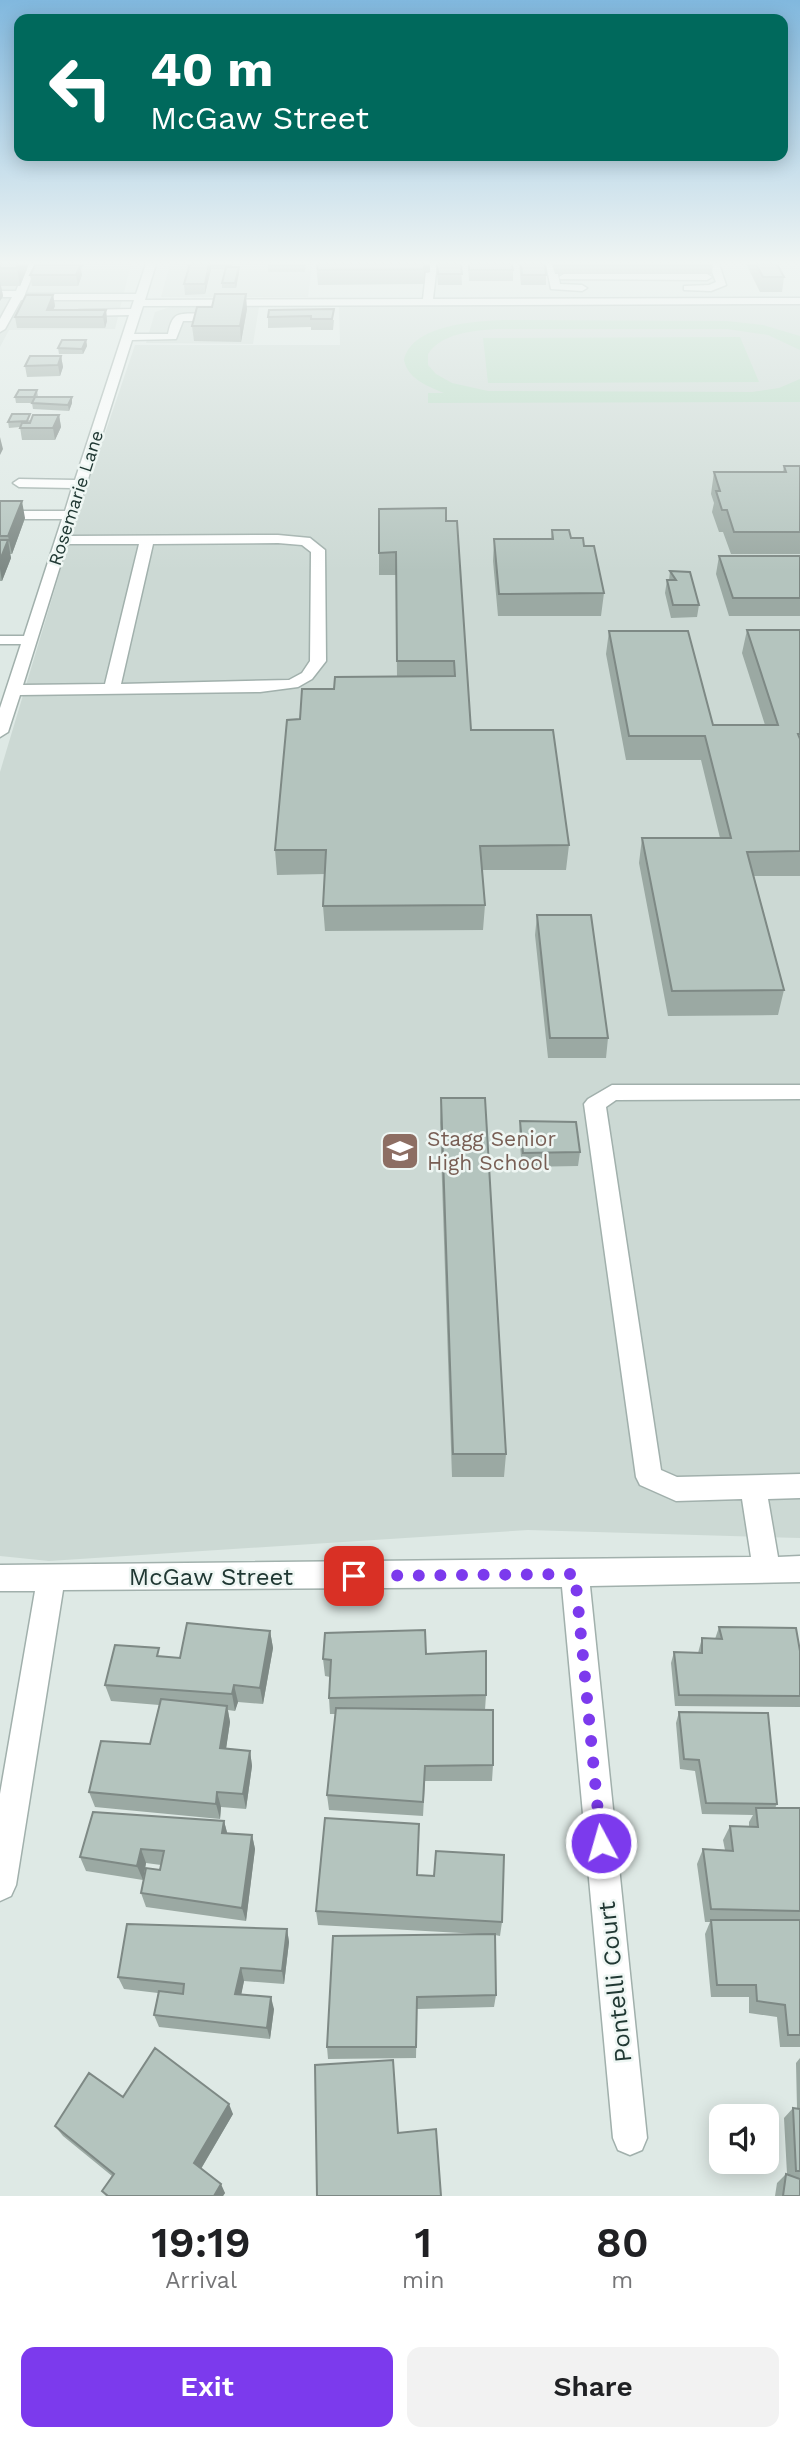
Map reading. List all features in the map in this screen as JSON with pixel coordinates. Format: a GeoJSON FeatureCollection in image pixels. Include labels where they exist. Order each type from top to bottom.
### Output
{"type":"FeatureCollection","features":[{"type":"Feature","properties":{"kind":"street","name":"Rosemarie Lane"},"geometry":{"type":"LineString","coordinates":[[0,732],[117,366]]}},
{"type":"Feature","properties":{"kind":"street"},"geometry":{"type":"LineString","coordinates":[[19,483],[80,484]]}},
{"type":"Feature","properties":{"kind":"street"},"geometry":{"type":"LineString","coordinates":[[0,515],[71,515]]}},
{"type":"Feature","properties":{"kind":"street"},"geometry":{"type":"LineString","coordinates":[[14,690],[260,687],[293,684],[307,676],[318,660],[318,550],[305,541],[62,540]]}},
{"type":"Feature","properties":{"kind":"street"},"geometry":{"type":"LineString","coordinates":[[112,688],[147,540]]}},
{"type":"Feature","properties":{"kind":"street"},"geometry":{"type":"LineString","coordinates":[[0,640],[30,640]]}},
{"type":"Feature","properties":{"kind":"street"},"geometry":{"type":"LineString","coordinates":[[800,1092],[612,1093],[595,1104],[649,1477],[676,1489],[800,1486]]}},
{"type":"Feature","properties":{"kind":"street"},"geometry":{"type":"LineString","coordinates":[[753,1487],[766,1570]]}},
{"type":"Feature","properties":{"kind":"street","name":"McGaw Street"},"geometry":{"type":"LineString","coordinates":[[0,1578],[575,1574],[800,1569]]}},
{"type":"Feature","properties":{"kind":"street","name":"Pontelli Court"},"geometry":{"type":"LineString","coordinates":[[575,1574],[630,2138]]}},
{"type":"Feature","properties":{"kind":"street"},"geometry":{"type":"LineString","coordinates":[[0,1885],[51,1578]]}},
{"type":"Feature","properties":{"kind":"shaded area","name":"Stagg Senior High School"},"geometry":{"type":"Polygon","coordinates":[[[128,366],[800,366],[800,1538],[528,1530],[49,1561],[0,1556],[0,772],[74,525],[128,366]]]}},
{"type":"Feature","properties":{"kind":"green space"},"geometry":{"type":"Polygon","coordinates":[[[429,366],[436,374],[452,383],[488,391],[752,392],[779,388],[800,379],[800,402],[428,403],[428,393],[444,393],[419,381],[406,367],[429,366]]]}},
{"type":"Feature","properties":{"kind":"green space"},"geometry":{"type":"Polygon","coordinates":[[[486,366],[752,366],[759,382],[488,383],[486,366]]]}},
{"type":"Feature","properties":{"kind":"building"},"geometry":{"type":"Polygon","coordinates":[[[19,390],[37,390],[34,397],[15,397],[19,390]]]}},
{"type":"Feature","properties":{"kind":"building"},"geometry":{"type":"Polygon","coordinates":[[[35,397],[72,397],[68,405],[32,403],[35,397]]]}},
{"type":"Feature","properties":{"kind":"building"},"geometry":{"type":"Polygon","coordinates":[[[12,414],[30,414],[27,421],[8,422],[12,414]]]}},
{"type":"Feature","properties":{"kind":"building"},"geometry":{"type":"Polygon","coordinates":[[[33,415],[59,415],[53,428],[20,428],[22,423],[30,423],[33,415]]]}},
{"type":"Feature","properties":{"kind":"building"},"geometry":{"type":"Polygon","coordinates":[[[784,466],[800,466],[800,532],[734,532],[727,510],[722,510],[714,472],[786,472],[784,466]]]}},
{"type":"Feature","properties":{"kind":"building"},"geometry":{"type":"Polygon","coordinates":[[[0,501],[22,501],[8,536],[0,536],[0,501]]]}},
{"type":"Feature","properties":{"kind":"building"},"geometry":{"type":"Polygon","coordinates":[[[446,508],[446,521],[457,521],[471,730],[553,730],[569,845],[480,846],[485,905],[323,906],[326,850],[275,850],[287,720],[300,719],[302,689],[334,689],[335,677],[455,676],[454,661],[397,661],[396,552],[379,553],[379,509],[446,508]]]}},
{"type":"Feature","properties":{"kind":"building"},"geometry":{"type":"Polygon","coordinates":[[[552,530],[569,530],[571,538],[583,538],[584,546],[594,546],[604,593],[499,594],[494,539],[553,539],[552,530]]]}},
{"type":"Feature","properties":{"kind":"building"},"geometry":{"type":"Polygon","coordinates":[[[0,540],[8,540],[0,560],[0,540]]]}},
{"type":"Feature","properties":{"kind":"building"},"geometry":{"type":"Polygon","coordinates":[[[719,556],[800,556],[800,598],[733,598],[719,556]]]}},
{"type":"Feature","properties":{"kind":"building"},"geometry":{"type":"Polygon","coordinates":[[[670,571],[690,572],[699,605],[673,605],[667,580],[676,580],[670,571]]]}},
{"type":"Feature","properties":{"kind":"building"},"geometry":{"type":"Polygon","coordinates":[[[747,630],[800,630],[800,851],[747,852],[784,990],[672,991],[642,838],[731,838],[705,736],[629,736],[609,631],[688,631],[713,725],[778,725],[747,630]]]}},
{"type":"Feature","properties":{"kind":"building"},"geometry":{"type":"Polygon","coordinates":[[[537,915],[591,915],[608,1038],[550,1038],[537,915]]]}},
{"type":"Feature","properties":{"kind":"building"},"geometry":{"type":"Polygon","coordinates":[[[441,1098],[485,1098],[506,1454],[453,1454],[441,1098]]]}},
{"type":"Feature","properties":{"kind":"building"},"geometry":{"type":"Polygon","coordinates":[[[520,1121],[576,1122],[580,1152],[523,1153],[520,1121]]]}},
{"type":"Feature","properties":{"kind":"building"},"geometry":{"type":"Polygon","coordinates":[[[187,1623],[270,1631],[260,1688],[234,1685],[232,1694],[105,1685],[115,1645],[159,1648],[157,1656],[180,1658],[187,1623]]]}},
{"type":"Feature","properties":{"kind":"building"},"geometry":{"type":"Polygon","coordinates":[[[719,1627],[796,1628],[800,1651],[800,1696],[679,1695],[674,1652],[702,1653],[702,1638],[722,1639],[719,1627]]]}},
{"type":"Feature","properties":{"kind":"building"},"geometry":{"type":"Polygon","coordinates":[[[425,1630],[426,1654],[486,1651],[486,1695],[329,1698],[331,1660],[323,1659],[325,1633],[425,1630]]]}},
{"type":"Feature","properties":{"kind":"building"},"geometry":{"type":"Polygon","coordinates":[[[161,1699],[227,1706],[220,1748],[250,1751],[243,1794],[217,1792],[216,1804],[89,1792],[101,1741],[150,1744],[161,1699]]]}},
{"type":"Feature","properties":{"kind":"building"},"geometry":{"type":"Polygon","coordinates":[[[336,1708],[493,1710],[493,1765],[425,1766],[423,1802],[327,1795],[336,1708]]]}},
{"type":"Feature","properties":{"kind":"building"},"geometry":{"type":"Polygon","coordinates":[[[679,1712],[768,1713],[777,1804],[706,1803],[699,1760],[684,1759],[679,1712]]]}},
{"type":"Feature","properties":{"kind":"building"},"geometry":{"type":"Polygon","coordinates":[[[756,1808],[800,1808],[800,1911],[711,1909],[703,1849],[733,1851],[730,1826],[758,1827],[756,1808]]]}},
{"type":"Feature","properties":{"kind":"building"},"geometry":{"type":"Polygon","coordinates":[[[93,1812],[224,1821],[222,1833],[252,1835],[242,1908],[141,1893],[146,1868],[160,1870],[164,1851],[141,1849],[137,1866],[80,1857],[93,1812]]]}},
{"type":"Feature","properties":{"kind":"building"},"geometry":{"type":"Polygon","coordinates":[[[325,1818],[419,1824],[417,1875],[434,1876],[436,1851],[504,1855],[502,1922],[316,1911],[325,1818]]]}},
{"type":"Feature","properties":{"kind":"building"},"geometry":{"type":"Polygon","coordinates":[[[711,1920],[800,1920],[800,2035],[788,2035],[785,2005],[757,2001],[756,1985],[717,1985],[711,1920]]]}},
{"type":"Feature","properties":{"kind":"building"},"geometry":{"type":"Polygon","coordinates":[[[127,1924],[287,1929],[282,1971],[241,1968],[235,1994],[271,1997],[267,2028],[154,2015],[159,1991],[183,1994],[184,1984],[118,1977],[127,1924]]]}},
{"type":"Feature","properties":{"kind":"building"},"geometry":{"type":"Polygon","coordinates":[[[495,1934],[496,1995],[417,1997],[416,2047],[327,2047],[333,1936],[495,1934]]]}},
{"type":"Feature","properties":{"kind":"building"},"geometry":{"type":"Polygon","coordinates":[[[155,2048],[229,2104],[194,2163],[221,2184],[214,2196],[108,2196],[102,2191],[114,2174],[55,2126],[89,2073],[123,2097],[155,2048]]]}},
{"type":"Feature","properties":{"kind":"building"},"geometry":{"type":"Polygon","coordinates":[[[393,2060],[398,2133],[436,2129],[441,2196],[317,2196],[315,2065],[393,2060]]]}},
{"type":"Feature","properties":{"kind":"building"},"geometry":{"type":"Polygon","coordinates":[[[793,2108],[800,2109],[800,2171],[796,2171],[793,2108]]]}},
{"type":"Feature","properties":{"kind":"building"},"geometry":{"type":"Polygon","coordinates":[[[786,2174],[800,2179],[800,2196],[783,2196],[786,2174]]]}},
{"type":"Feature","properties":{"kind":"place","name":"Stagg Senior High School"},"geometry":{"type":"Point","coordinates":[400,1151]}},
{"type":"Feature","properties":{"kind":"route"},"geometry":{"type":"LineString","coordinates":[[354,1576],[575,1574],[601,1843]]}}]}
